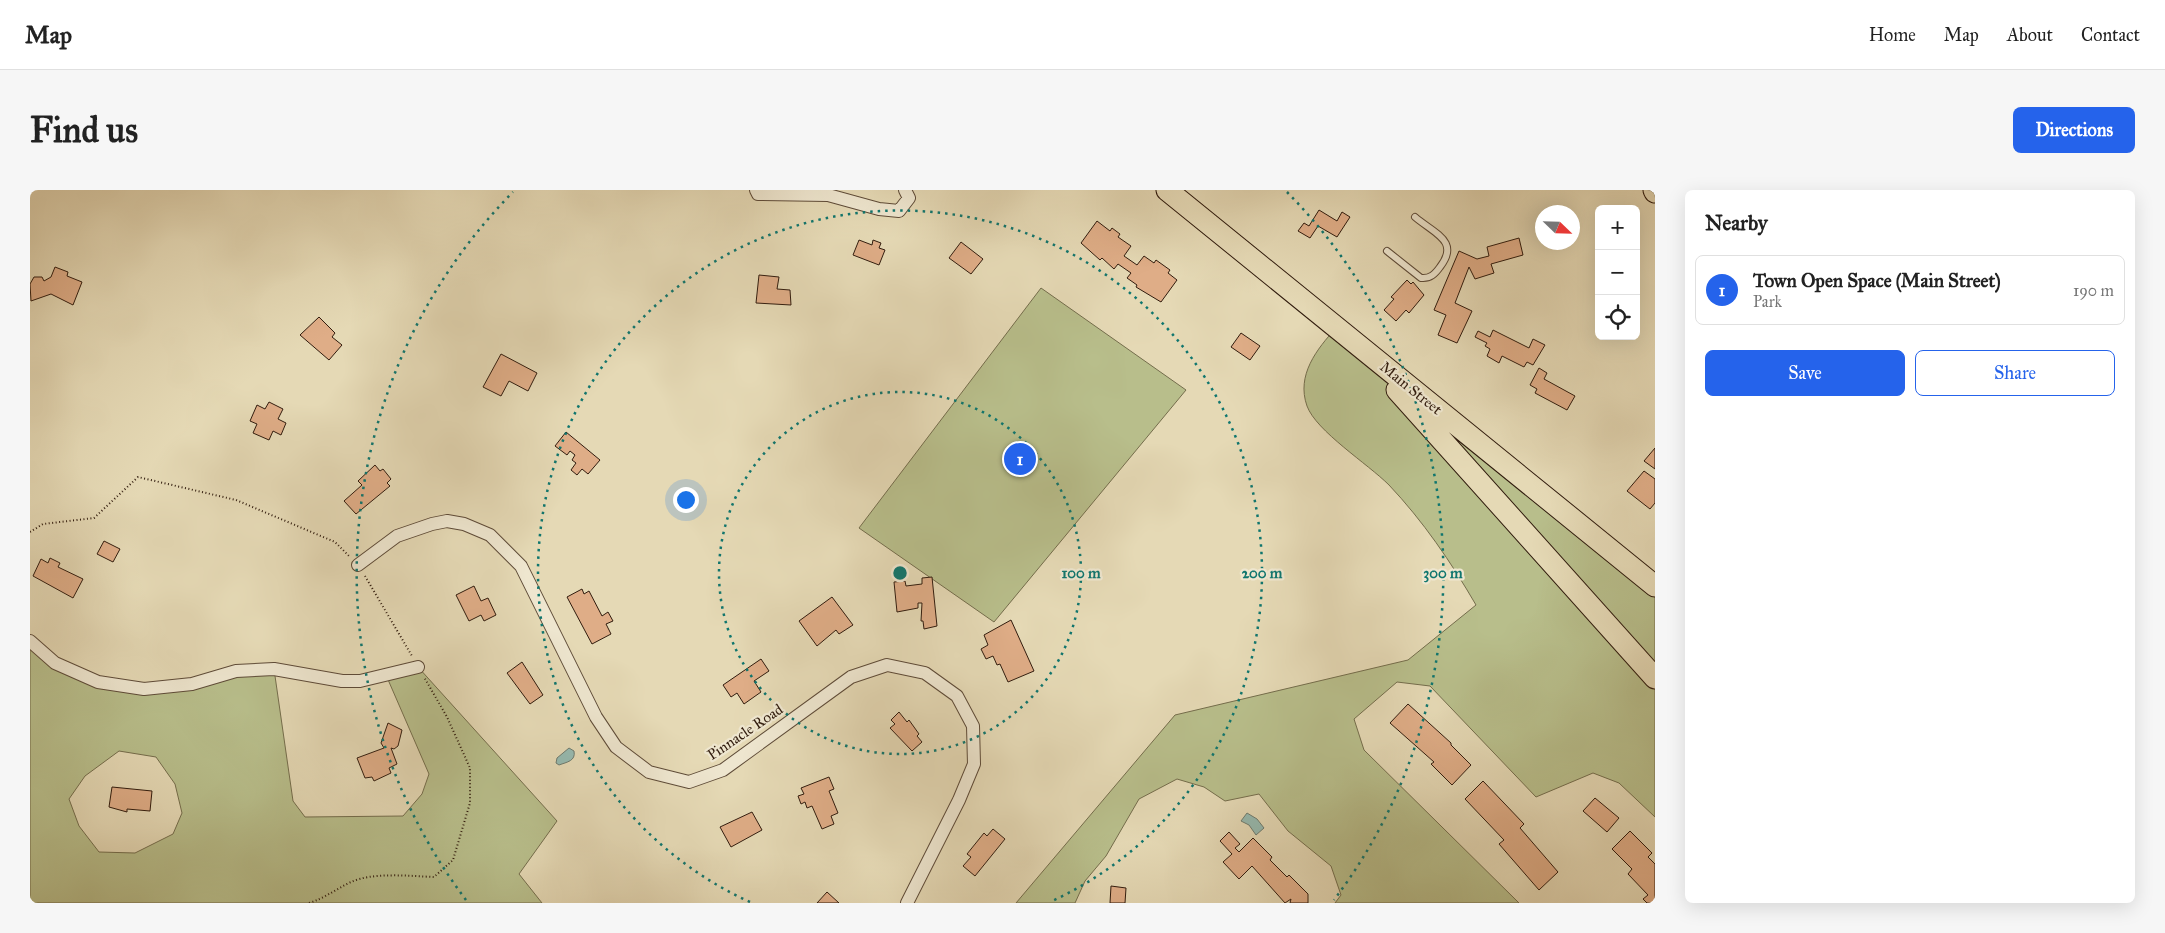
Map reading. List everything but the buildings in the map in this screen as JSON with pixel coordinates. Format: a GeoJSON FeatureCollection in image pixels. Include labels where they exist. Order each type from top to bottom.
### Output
{"type":"FeatureCollection","features":[{"type":"Feature","properties":{"kind":"highway","name":"Main Street"},"geometry":{"type":"LineString","coordinates":[[1167,190],[1655,586]]}},
{"type":"Feature","properties":{"kind":"highway"},"geometry":{"type":"LineString","coordinates":[[1336,328],[1412,406],[1655,678]]}},
{"type":"Feature","properties":{"kind":"street"},"geometry":{"type":"LineString","coordinates":[[756,190],[758,194],[828,196],[879,209],[899,211],[909,198],[905,190]]}},
{"type":"Feature","properties":{"kind":"street","name":"Pinnacle Road"},"geometry":{"type":"LineString","coordinates":[[358,565],[397,536],[432,524],[447,521],[464,524],[490,535],[521,566],[596,717],[616,747],[649,772],[689,782],[723,770],[851,677],[887,665],[925,672],[957,696],[973,726],[974,764],[959,800],[907,903]]}},
{"type":"Feature","properties":{"kind":"street"},"geometry":{"type":"LineString","coordinates":[[30,641],[55,663],[98,682],[144,689],[192,684],[236,671],[274,669],[342,681],[360,680],[418,668]]}},
{"type":"Feature","properties":{"kind":"lane"},"geometry":{"type":"LineString","coordinates":[[1387,251],[1420,278],[1426,279],[1435,274],[1447,258],[1449,250],[1447,243],[1415,217]]}},
{"type":"Feature","properties":{"kind":"path"},"geometry":{"type":"LineString","coordinates":[[30,532],[43,524],[94,518],[138,477],[236,500],[334,542],[358,565],[447,717],[470,768],[470,804],[453,860],[434,876],[392,875],[353,881],[324,899],[309,903]]}},
{"type":"Feature","properties":{"kind":"green space"},"geometry":{"type":"Polygon","coordinates":[[[1041,288],[1186,390],[994,622],[859,528],[1041,288]]]}},
{"type":"Feature","properties":{"kind":"green space"},"geometry":{"type":"Polygon","coordinates":[[[1336,328],[1655,586],[1655,817],[1619,783],[1593,773],[1536,797],[1430,686],[1397,682],[1354,719],[1364,750],[1519,903],[1335,903],[1341,895],[1331,866],[1288,831],[1259,794],[1225,801],[1204,787],[1177,779],[1139,799],[1106,856],[1085,881],[1075,903],[1016,903],[1175,715],[1408,660],[1476,605],[1436,542],[1389,485],[1331,436],[1312,416],[1304,395],[1306,373],[1322,345],[1336,328]]]}},
{"type":"Feature","properties":{"kind":"green space"},"geometry":{"type":"Polygon","coordinates":[[[30,641],[98,682],[144,689],[274,669],[293,801],[305,817],[403,816],[422,794],[429,774],[386,675],[418,667],[557,821],[519,874],[542,903],[30,903],[30,641]],[[119,751],[85,776],[69,799],[79,826],[99,852],[135,853],[173,834],[182,813],[175,784],[156,757],[119,751]]]}},
{"type":"Feature","properties":{"kind":"water"},"geometry":{"type":"Polygon","coordinates":[[[569,748],[574,751],[574,757],[568,762],[559,765],[556,763],[557,758],[569,748]]]}},
{"type":"Feature","properties":{"kind":"water"},"geometry":{"type":"Polygon","coordinates":[[[1247,813],[1257,819],[1264,828],[1256,835],[1249,825],[1241,821],[1247,813]]]}},
{"type":"Feature","properties":{"kind":"place","name":"Town Open Space (Main Street)"},"geometry":{"type":"Point","coordinates":[1020,459]}}]}
